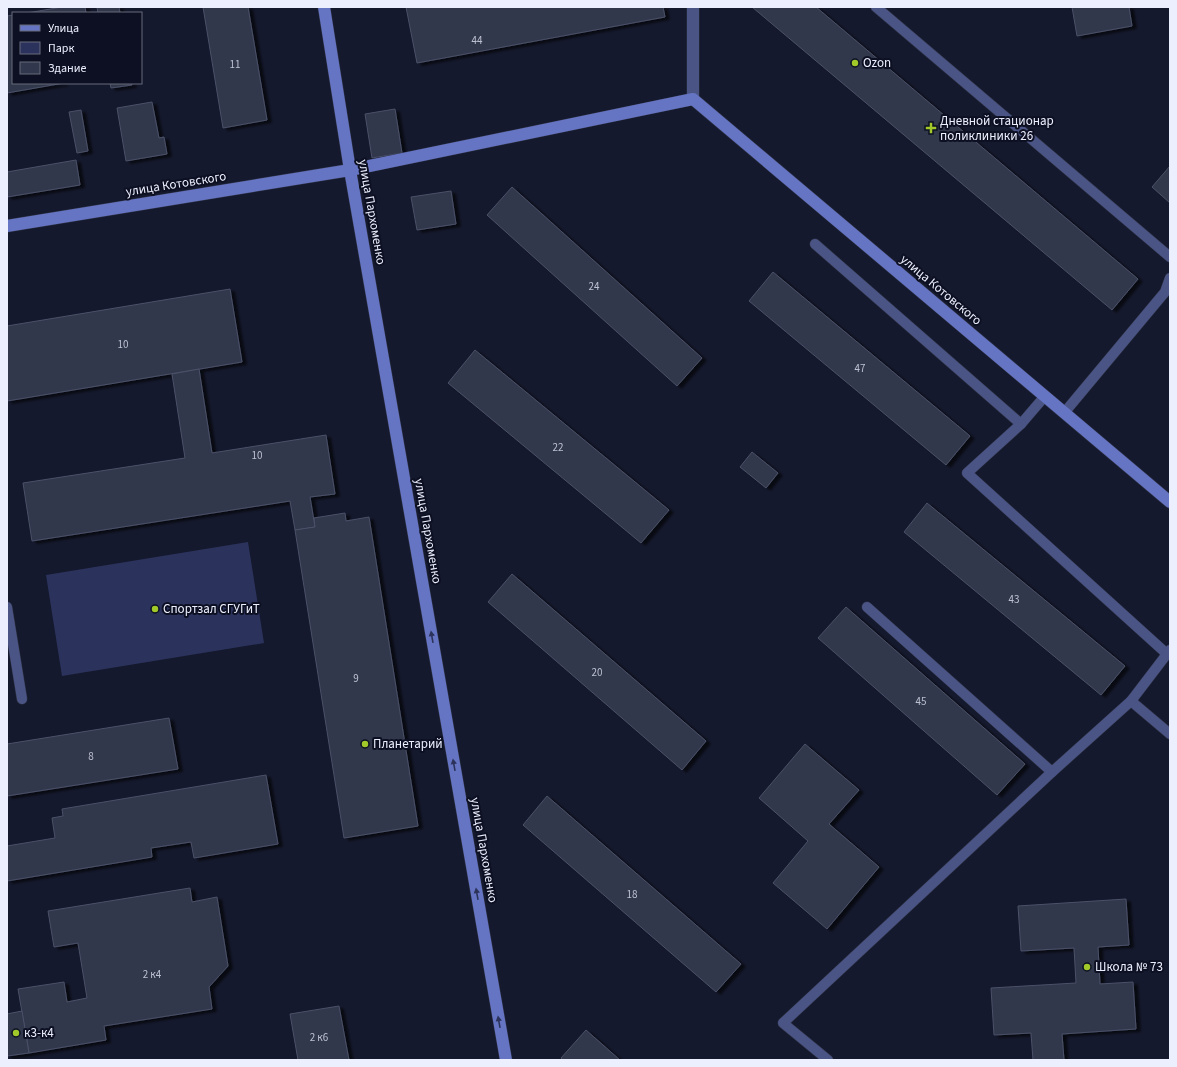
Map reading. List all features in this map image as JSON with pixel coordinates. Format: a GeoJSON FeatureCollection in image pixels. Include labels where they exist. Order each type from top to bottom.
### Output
{"type":"FeatureCollection","features":[{"type":"Feature","properties":{"kind":"street","name":"улица Пархоменко"},"geometry":{"type":"LineString","coordinates":[[324,7],[350,170],[506,1060]]}},
{"type":"Feature","properties":{"kind":"street"},"geometry":{"type":"LineString","coordinates":[[692,7],[693,99]]}},
{"type":"Feature","properties":{"kind":"street","name":"улица Котовского"},"geometry":{"type":"LineString","coordinates":[[7,226],[350,170],[693,99],[1170,502]]}},
{"type":"Feature","properties":{"kind":"lane"},"geometry":{"type":"LineString","coordinates":[[876,7],[1170,257]]}},
{"type":"Feature","properties":{"kind":"lane"},"geometry":{"type":"LineString","coordinates":[[815,244],[1021,424]]}},
{"type":"Feature","properties":{"kind":"lane"},"geometry":{"type":"LineString","coordinates":[[1064,413],[1164,292],[1170,278]]}},
{"type":"Feature","properties":{"kind":"lane"},"geometry":{"type":"LineString","coordinates":[[828,1060],[783,1023],[1052,772],[1131,702],[1168,652],[967,473],[1021,424],[1045,396]]}},
{"type":"Feature","properties":{"kind":"lane"},"geometry":{"type":"LineString","coordinates":[[7,607],[22,699]]}},
{"type":"Feature","properties":{"kind":"lane"},"geometry":{"type":"LineString","coordinates":[[867,607],[1052,772]]}},
{"type":"Feature","properties":{"kind":"lane"},"geometry":{"type":"LineString","coordinates":[[1131,702],[1170,734]]}},
{"type":"Feature","properties":{"kind":"green space","name":"Спортзал СГУГиТ"},"geometry":{"type":"Polygon","coordinates":[[[248,542],[264,643],[62,676],[46,575],[248,542]]]}},
{"type":"Feature","properties":{"kind":"building"},"geometry":{"type":"Polygon","coordinates":[[[62,7],[85,7],[86,12],[33,12],[62,7]]]}},
{"type":"Feature","properties":{"kind":"building"},"geometry":{"type":"Polygon","coordinates":[[[97,7],[119,7],[120,12],[98,12],[97,7]]]}},
{"type":"Feature","properties":{"kind":"building"},"geometry":{"type":"Polygon","coordinates":[[[203,7],[248,7],[267,120],[223,128],[203,7]]]}},
{"type":"Feature","properties":{"kind":"building"},"geometry":{"type":"Polygon","coordinates":[[[406,7],[663,7],[665,17],[417,63],[406,7]]]}},
{"type":"Feature","properties":{"kind":"building"},"geometry":{"type":"Polygon","coordinates":[[[752,7],[816,7],[1138,279],[1112,310],[752,7]]]}},
{"type":"Feature","properties":{"kind":"building"},"geometry":{"type":"Polygon","coordinates":[[[1072,7],[1129,7],[1132,26],[1077,36],[1072,7]]]}},
{"type":"Feature","properties":{"kind":"building"},"geometry":{"type":"Polygon","coordinates":[[[12,15],[12,84],[58,84],[7,93],[7,16],[12,15]]]}},
{"type":"Feature","properties":{"kind":"building"},"geometry":{"type":"Polygon","coordinates":[[[110,84],[132,84],[132,85],[111,88],[110,84]]]}},
{"type":"Feature","properties":{"kind":"building"},"geometry":{"type":"Polygon","coordinates":[[[152,102],[159,138],[164,137],[167,154],[126,161],[117,108],[152,102]]]}},
{"type":"Feature","properties":{"kind":"building"},"geometry":{"type":"Polygon","coordinates":[[[395,109],[402,153],[372,158],[365,114],[395,109]]]}},
{"type":"Feature","properties":{"kind":"building"},"geometry":{"type":"Polygon","coordinates":[[[81,110],[88,151],[77,153],[69,112],[81,110]]]}},
{"type":"Feature","properties":{"kind":"building"},"geometry":{"type":"Polygon","coordinates":[[[76,160],[80,185],[7,197],[7,172],[76,160]]]}},
{"type":"Feature","properties":{"kind":"building"},"geometry":{"type":"Polygon","coordinates":[[[1170,166],[1170,203],[1152,187],[1170,166]]]}},
{"type":"Feature","properties":{"kind":"building"},"geometry":{"type":"Polygon","coordinates":[[[512,187],[702,358],[677,386],[487,215],[512,187]]]}},
{"type":"Feature","properties":{"kind":"building"},"geometry":{"type":"Polygon","coordinates":[[[451,191],[456,224],[417,230],[411,197],[451,191]]]}},
{"type":"Feature","properties":{"kind":"building"},"geometry":{"type":"Polygon","coordinates":[[[773,272],[970,436],[946,465],[749,301],[773,272]]]}},
{"type":"Feature","properties":{"kind":"building"},"geometry":{"type":"Polygon","coordinates":[[[230,289],[242,362],[7,401],[7,326],[230,289]]]}},
{"type":"Feature","properties":{"kind":"building"},"geometry":{"type":"Polygon","coordinates":[[[475,350],[669,510],[641,543],[448,383],[475,350]]]}},
{"type":"Feature","properties":{"kind":"building"},"geometry":{"type":"Polygon","coordinates":[[[199,369],[212,453],[326,435],[335,494],[310,497],[315,527],[295,530],[290,501],[32,541],[23,483],[185,458],[172,374],[199,369]]]}},
{"type":"Feature","properties":{"kind":"building"},"geometry":{"type":"Polygon","coordinates":[[[752,452],[778,473],[766,488],[740,467],[752,452]]]}},
{"type":"Feature","properties":{"kind":"building"},"geometry":{"type":"Polygon","coordinates":[[[927,503],[1125,666],[1101,695],[904,532],[927,503]]]}},
{"type":"Feature","properties":{"kind":"building"},"geometry":{"type":"Polygon","coordinates":[[[345,513],[346,521],[369,517],[418,826],[344,838],[295,530],[315,527],[314,518],[345,513]]]}},
{"type":"Feature","properties":{"kind":"building"},"geometry":{"type":"Polygon","coordinates":[[[512,574],[706,741],[682,770],[488,602],[512,574]]]}},
{"type":"Feature","properties":{"kind":"building"},"geometry":{"type":"Polygon","coordinates":[[[846,607],[1025,764],[997,795],[818,638],[846,607]]]}},
{"type":"Feature","properties":{"kind":"building"},"geometry":{"type":"Polygon","coordinates":[[[169,718],[178,769],[7,796],[7,744],[169,718]]]}},
{"type":"Feature","properties":{"kind":"building"},"geometry":{"type":"Polygon","coordinates":[[[805,744],[859,790],[829,824],[879,867],[827,929],[773,883],[808,841],[759,798],[805,744]]]}},
{"type":"Feature","properties":{"kind":"building"},"geometry":{"type":"Polygon","coordinates":[[[266,775],[278,844],[194,858],[191,842],[151,848],[152,857],[7,881],[7,846],[55,838],[52,818],[63,816],[62,809],[266,775]]]}},
{"type":"Feature","properties":{"kind":"building"},"geometry":{"type":"Polygon","coordinates":[[[547,796],[741,964],[716,992],[523,825],[547,796]]]}},
{"type":"Feature","properties":{"kind":"building"},"geometry":{"type":"Polygon","coordinates":[[[190,888],[192,902],[217,897],[228,966],[209,987],[212,1009],[104,1026],[106,1040],[29,1053],[18,989],[64,982],[67,1002],[87,998],[78,943],[54,947],[48,911],[190,888]]]}},
{"type":"Feature","properties":{"kind":"building","name":"Школа № 73"},"geometry":{"type":"Polygon","coordinates":[[[1126,899],[1129,945],[1098,947],[1100,984],[1133,982],[1136,1029],[1062,1034],[1064,1060],[1033,1060],[1031,1033],[994,1035],[991,988],[1076,983],[1074,948],[1021,951],[1018,906],[1126,899]]]}},
{"type":"Feature","properties":{"kind":"building"},"geometry":{"type":"Polygon","coordinates":[[[339,1006],[349,1060],[298,1060],[290,1014],[339,1006]]]}},
{"type":"Feature","properties":{"kind":"building","name":"к3-к4"},"geometry":{"type":"Polygon","coordinates":[[[22,1011],[29,1053],[7,1056],[7,1014],[22,1011]]]}},
{"type":"Feature","properties":{"kind":"building"},"geometry":{"type":"Polygon","coordinates":[[[586,1030],[620,1060],[563,1060],[561,1058],[586,1030]]]}},
{"type":"Feature","properties":{"kind":"place","name":"Ozon"},"geometry":{"type":"Point","coordinates":[855,63]}},
{"type":"Feature","properties":{"kind":"place","name":"Дневной стационар поликлиники 26"},"geometry":{"type":"Point","coordinates":[931,128]}},
{"type":"Feature","properties":{"kind":"place","name":"Спортзал СГУГиТ"},"geometry":{"type":"Point","coordinates":[155,609]}},
{"type":"Feature","properties":{"kind":"place","name":"Планетарий"},"geometry":{"type":"Point","coordinates":[365,744]}},
{"type":"Feature","properties":{"kind":"place","name":"Школа № 73"},"geometry":{"type":"Point","coordinates":[1087,967]}},
{"type":"Feature","properties":{"kind":"place","name":"к3-к4"},"geometry":{"type":"Point","coordinates":[16,1033]}}]}
